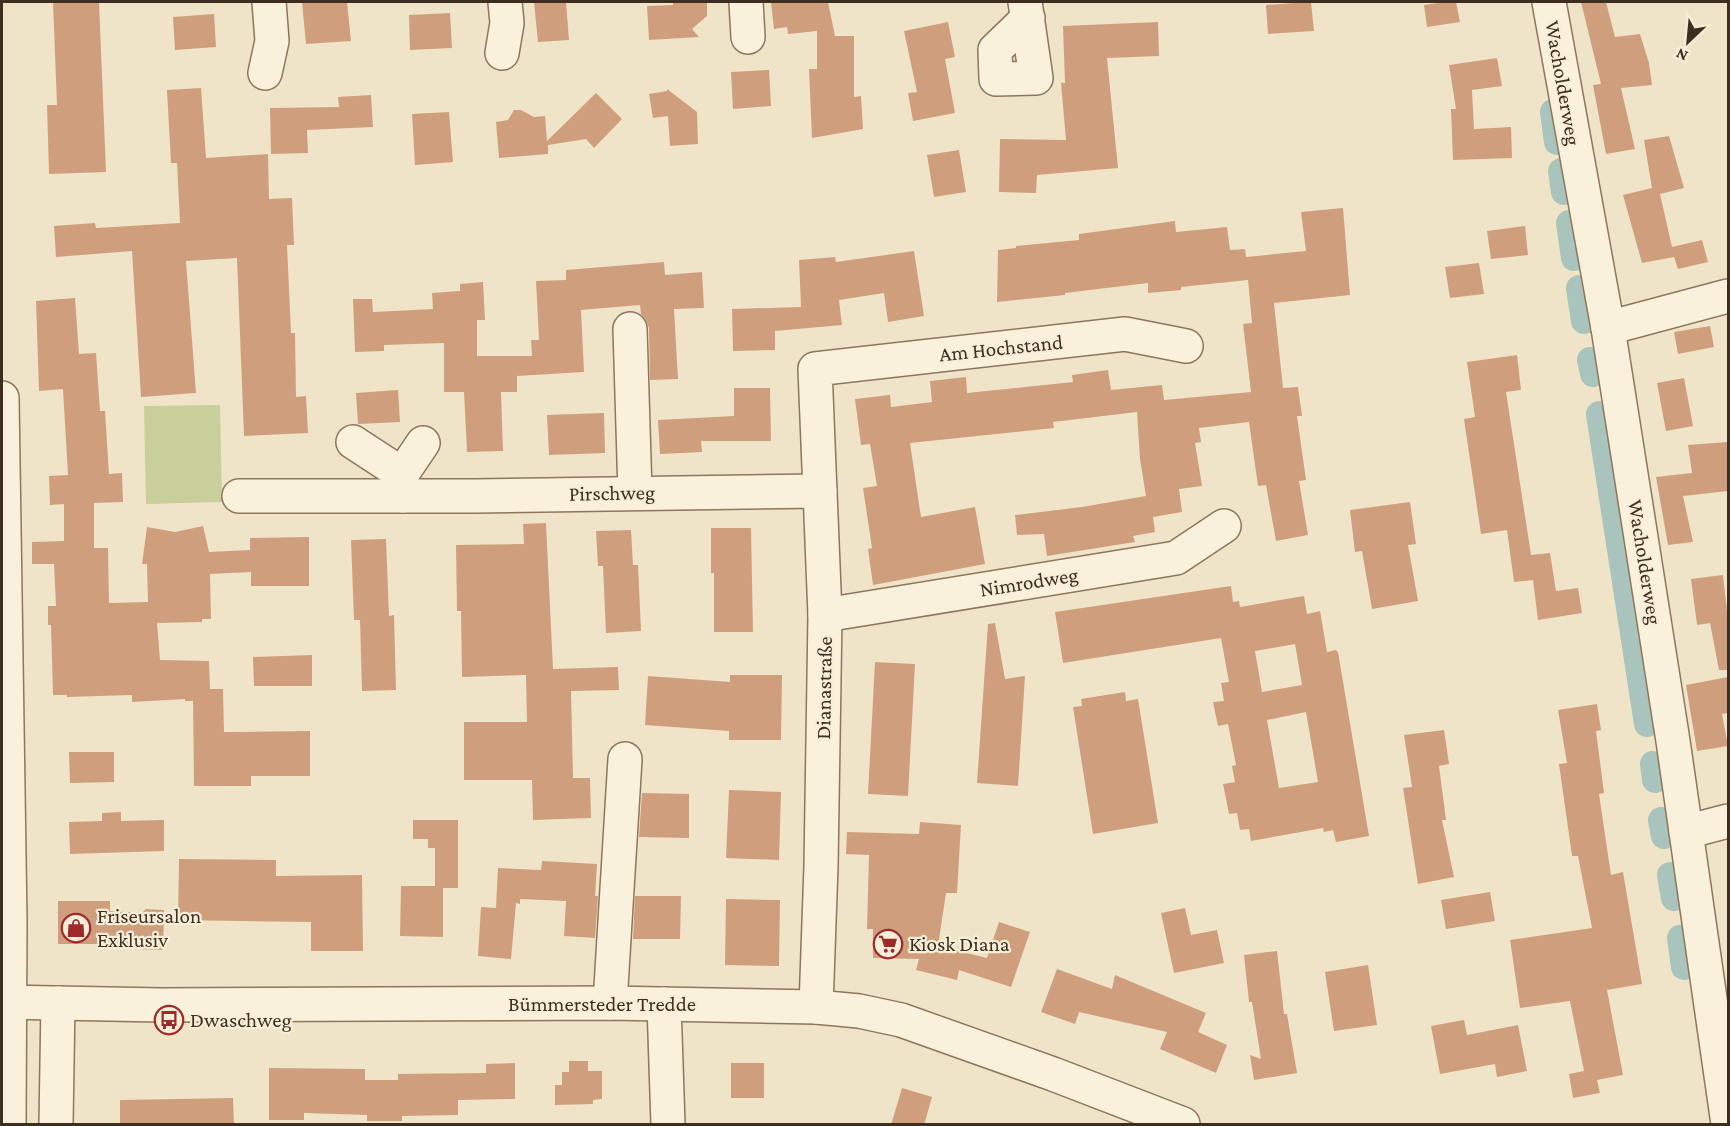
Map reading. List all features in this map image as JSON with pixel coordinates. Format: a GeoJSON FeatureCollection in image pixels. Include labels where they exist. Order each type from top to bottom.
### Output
{"type":"FeatureCollection","features":[{"type":"Feature","properties":{"kind":"street"},"geometry":{"type":"LineString","coordinates":[[265,74],[272,41],[269,2]]}},
{"type":"Feature","properties":{"kind":"street"},"geometry":{"type":"LineString","coordinates":[[502,53],[507,23],[506,2]]}},
{"type":"Feature","properties":{"kind":"street"},"geometry":{"type":"LineString","coordinates":[[746,2],[748,37]]}},
{"type":"Feature","properties":{"kind":"street","name":"Wacholderweg"},"geometry":{"type":"LineString","coordinates":[[1549,2],[1608,328],[1686,832],[1728,1125]]}},
{"type":"Feature","properties":{"kind":"street"},"geometry":{"type":"LineString","coordinates":[[1608,328],[1728,296]]}},
{"type":"Feature","properties":{"kind":"street"},"geometry":{"type":"LineString","coordinates":[[630,329],[635,493]]}},
{"type":"Feature","properties":{"kind":"street","name":"Am Hochstand"},"geometry":{"type":"LineString","coordinates":[[815,369],[1125,334],[1186,346]]}},
{"type":"Feature","properties":{"kind":"street","name":"Dianastraße"},"geometry":{"type":"LineString","coordinates":[[815,369],[825,615],[816,1006]]}},
{"type":"Feature","properties":{"kind":"street"},"geometry":{"type":"LineString","coordinates":[[2,398],[5,1002],[9,1125]]}},
{"type":"Feature","properties":{"kind":"street"},"geometry":{"type":"LineString","coordinates":[[354,442],[403,485],[423,443]]}},
{"type":"Feature","properties":{"kind":"street","name":"Pirschweg"},"geometry":{"type":"LineString","coordinates":[[239,496],[403,485],[635,493],[820,491]]}},
{"type":"Feature","properties":{"kind":"street","name":"Nimrodweg"},"geometry":{"type":"LineString","coordinates":[[825,615],[1176,558],[1224,526]]}},
{"type":"Feature","properties":{"kind":"street"},"geometry":{"type":"LineString","coordinates":[[610,1003],[625,759]]}},
{"type":"Feature","properties":{"kind":"street"},"geometry":{"type":"LineString","coordinates":[[1686,832],[1728,821]]}},
{"type":"Feature","properties":{"kind":"street","name":"Bümmersteder Tredde"},"geometry":{"type":"LineString","coordinates":[[5,1002],[244,1005],[610,1003],[816,1006],[860,1011],[901,1020],[1053,1074],[1182,1125]]}},
{"type":"Feature","properties":{"kind":"street"},"geometry":{"type":"LineString","coordinates":[[56,1125],[57,1003]]}},
{"type":"Feature","properties":{"kind":"street"},"geometry":{"type":"LineString","coordinates":[[664,1004],[668,1125]]}},
{"type":"Feature","properties":{"kind":"green space"},"geometry":{"type":"Polygon","coordinates":[[[220,405],[222,502],[146,504],[144,406],[220,405]]]}},
{"type":"Feature","properties":{"kind":"building"},"geometry":{"type":"Polygon","coordinates":[[[53,2],[99,2],[106,172],[49,174],[47,105],[57,105],[53,2]]]}},
{"type":"Feature","properties":{"kind":"building"},"geometry":{"type":"Polygon","coordinates":[[[302,2],[347,2],[351,41],[306,44],[302,2]]]}},
{"type":"Feature","properties":{"kind":"building"},"geometry":{"type":"Polygon","coordinates":[[[534,2],[566,2],[569,40],[538,42],[534,2]]]}},
{"type":"Feature","properties":{"kind":"building"},"geometry":{"type":"Polygon","coordinates":[[[673,2],[707,2],[707,16],[692,29],[699,37],[649,40],[647,6],[673,5],[673,2]]]}},
{"type":"Feature","properties":{"kind":"building"},"geometry":{"type":"Polygon","coordinates":[[[771,2],[828,2],[835,36],[854,36],[854,97],[861,96],[863,129],[812,138],[809,69],[817,69],[817,31],[788,34],[787,27],[774,29],[771,2]]]}},
{"type":"Feature","properties":{"kind":"building"},"geometry":{"type":"Polygon","coordinates":[[[1311,2],[1314,31],[1268,34],[1266,5],[1311,2]]]}},
{"type":"Feature","properties":{"kind":"building"},"geometry":{"type":"Polygon","coordinates":[[[1456,2],[1460,22],[1427,27],[1424,5],[1456,2]]]}},
{"type":"Feature","properties":{"kind":"building"},"geometry":{"type":"Polygon","coordinates":[[[1581,2],[1606,2],[1615,37],[1640,34],[1649,63],[1652,85],[1621,88],[1635,149],[1606,154],[1593,85],[1601,84],[1581,2]]]}},
{"type":"Feature","properties":{"kind":"building"},"geometry":{"type":"Polygon","coordinates":[[[450,13],[452,48],[410,50],[409,15],[450,13]]]}},
{"type":"Feature","properties":{"kind":"building"},"geometry":{"type":"Polygon","coordinates":[[[214,14],[216,47],[175,50],[173,17],[214,14]]]}},
{"type":"Feature","properties":{"kind":"building"},"geometry":{"type":"Polygon","coordinates":[[[948,22],[955,57],[945,59],[955,113],[913,121],[908,93],[917,92],[904,31],[948,22]]]}},
{"type":"Feature","properties":{"kind":"building"},"geometry":{"type":"Polygon","coordinates":[[[1158,22],[1159,56],[1107,58],[1118,168],[1037,175],[1036,193],[999,192],[1000,139],[1066,140],[1061,83],[1065,83],[1063,26],[1158,22]]]}},
{"type":"Feature","properties":{"kind":"building"},"geometry":{"type":"Polygon","coordinates":[[[1497,58],[1502,86],[1472,90],[1474,129],[1511,127],[1512,158],[1453,160],[1451,109],[1456,109],[1449,65],[1497,58]]]}},
{"type":"Feature","properties":{"kind":"building"},"geometry":{"type":"Polygon","coordinates":[[[769,70],[771,106],[733,109],[731,72],[769,70]]]}},
{"type":"Feature","properties":{"kind":"building"},"geometry":{"type":"Polygon","coordinates":[[[201,88],[206,158],[268,154],[269,199],[292,198],[294,245],[287,245],[291,333],[295,333],[296,397],[306,396],[308,433],[244,436],[237,258],[186,261],[196,393],[141,397],[132,251],[56,257],[54,226],[95,223],[96,228],[180,223],[177,163],[171,163],[167,90],[201,88]]]}},
{"type":"Feature","properties":{"kind":"building"},"geometry":{"type":"Polygon","coordinates":[[[667,89],[697,112],[698,144],[670,146],[668,116],[653,118],[649,94],[667,91],[667,89]]]}},
{"type":"Feature","properties":{"kind":"building"},"geometry":{"type":"Polygon","coordinates":[[[596,93],[622,119],[594,148],[586,139],[548,145],[548,154],[499,158],[496,122],[508,120],[514,110],[521,110],[534,117],[545,116],[547,141],[596,93]]]}},
{"type":"Feature","properties":{"kind":"building"},"geometry":{"type":"Polygon","coordinates":[[[371,95],[373,127],[307,130],[308,153],[271,154],[270,108],[339,107],[338,97],[371,95]]]}},
{"type":"Feature","properties":{"kind":"building"},"geometry":{"type":"Polygon","coordinates":[[[449,112],[453,162],[415,165],[412,114],[449,112]]]}},
{"type":"Feature","properties":{"kind":"building"},"geometry":{"type":"Polygon","coordinates":[[[1669,136],[1684,188],[1660,194],[1672,247],[1702,240],[1708,262],[1678,269],[1674,257],[1642,263],[1623,195],[1652,188],[1644,140],[1669,136]]]}},
{"type":"Feature","properties":{"kind":"building"},"geometry":{"type":"Polygon","coordinates":[[[959,150],[966,192],[934,197],[927,155],[959,150]]]}},
{"type":"Feature","properties":{"kind":"building"},"geometry":{"type":"Polygon","coordinates":[[[1343,208],[1350,295],[1274,303],[1283,388],[1298,387],[1302,416],[1297,416],[1306,480],[1299,481],[1308,535],[1276,541],[1266,485],[1258,486],[1249,422],[1199,428],[1201,442],[1195,443],[1202,486],[1179,489],[1182,512],[1153,517],[1155,532],[1133,536],[1135,542],[1047,556],[1044,534],[1017,535],[1015,515],[1146,496],[1140,459],[1137,412],[1053,422],[1054,428],[910,443],[921,517],[975,507],[985,564],[873,585],[868,549],[872,548],[863,488],[877,486],[870,444],[861,445],[855,399],[890,395],[891,407],[932,402],[930,381],[966,377],[967,393],[1073,382],[1072,375],[1108,370],[1111,390],[1162,385],[1164,400],[1251,392],[1243,324],[1252,323],[1248,280],[1148,293],[1148,283],[997,302],[998,250],[1079,240],[1079,234],[1175,221],[1176,232],[1227,227],[1230,250],[1245,249],[1246,257],[1306,251],[1301,212],[1343,208]]]}},
{"type":"Feature","properties":{"kind":"building"},"geometry":{"type":"Polygon","coordinates":[[[1525,226],[1528,255],[1491,259],[1487,231],[1525,226]]]}},
{"type":"Feature","properties":{"kind":"building"},"geometry":{"type":"Polygon","coordinates":[[[914,251],[924,316],[888,322],[884,293],[839,300],[842,325],[775,331],[775,350],[733,351],[732,309],[801,307],[799,260],[835,257],[836,262],[914,251]]]}},
{"type":"Feature","properties":{"kind":"building"},"geometry":{"type":"Polygon","coordinates":[[[664,262],[665,275],[702,272],[704,308],[674,309],[678,379],[650,380],[649,328],[641,314],[640,305],[581,310],[584,372],[517,376],[517,392],[501,392],[503,451],[467,452],[464,392],[444,392],[444,343],[384,345],[384,351],[355,352],[353,299],[372,299],[373,312],[433,309],[432,293],[460,291],[460,284],[483,282],[485,320],[477,320],[477,356],[532,356],[531,340],[539,340],[536,281],[566,280],[566,270],[664,262]]]}},
{"type":"Feature","properties":{"kind":"building"},"geometry":{"type":"Polygon","coordinates":[[[1479,263],[1484,294],[1450,298],[1445,267],[1479,263]]]}},
{"type":"Feature","properties":{"kind":"building"},"geometry":{"type":"Polygon","coordinates":[[[75,298],[79,354],[96,353],[100,411],[105,411],[109,474],[122,473],[123,502],[94,503],[94,548],[108,548],[109,603],[148,602],[147,564],[142,564],[147,527],[175,532],[203,526],[209,552],[250,550],[250,538],[309,537],[309,586],[251,586],[251,572],[210,574],[211,619],[202,619],[202,622],[157,623],[160,660],[209,661],[210,689],[223,689],[224,732],[310,731],[310,776],[251,776],[251,786],[194,786],[193,701],[185,701],[185,699],[132,702],[132,695],[67,697],[67,695],[53,695],[51,625],[48,625],[48,606],[56,606],[54,564],[32,564],[32,542],[64,541],[64,504],[50,505],[49,476],[68,475],[63,389],[39,391],[36,301],[75,298]]]}},
{"type":"Feature","properties":{"kind":"building"},"geometry":{"type":"Polygon","coordinates":[[[1710,326],[1714,347],[1678,354],[1674,332],[1710,326]]]}},
{"type":"Feature","properties":{"kind":"building"},"geometry":{"type":"Polygon","coordinates":[[[1517,355],[1521,390],[1506,392],[1531,555],[1550,553],[1556,591],[1578,588],[1582,613],[1538,620],[1533,580],[1514,582],[1507,530],[1481,534],[1464,419],[1475,417],[1467,362],[1517,355]]]}},
{"type":"Feature","properties":{"kind":"building"},"geometry":{"type":"Polygon","coordinates":[[[1684,378],[1693,426],[1666,431],[1657,383],[1684,378]]]}},
{"type":"Feature","properties":{"kind":"building"},"geometry":{"type":"Polygon","coordinates":[[[734,388],[770,388],[771,441],[701,441],[702,452],[660,454],[658,420],[734,416],[734,388]]]}},
{"type":"Feature","properties":{"kind":"building"},"geometry":{"type":"Polygon","coordinates":[[[398,390],[400,422],[358,424],[356,393],[398,390]]]}},
{"type":"Feature","properties":{"kind":"building"},"geometry":{"type":"Polygon","coordinates":[[[604,413],[605,453],[549,455],[547,415],[604,413]]]}},
{"type":"Feature","properties":{"kind":"building"},"geometry":{"type":"Polygon","coordinates":[[[1728,442],[1728,491],[1683,496],[1693,542],[1668,545],[1656,477],[1692,473],[1688,445],[1728,442]]]}},
{"type":"Feature","properties":{"kind":"building"},"geometry":{"type":"Polygon","coordinates":[[[1410,502],[1416,544],[1408,545],[1418,601],[1372,609],[1362,551],[1355,552],[1350,510],[1410,502]]]}},
{"type":"Feature","properties":{"kind":"building"},"geometry":{"type":"Polygon","coordinates":[[[546,523],[553,669],[618,667],[619,690],[571,691],[573,778],[590,778],[591,818],[533,820],[532,780],[464,780],[464,722],[527,722],[526,675],[462,677],[461,611],[457,611],[456,545],[524,544],[523,524],[546,523]]]}},
{"type":"Feature","properties":{"kind":"building"},"geometry":{"type":"Polygon","coordinates":[[[711,528],[751,528],[753,632],[714,632],[711,528]]]}},
{"type":"Feature","properties":{"kind":"building"},"geometry":{"type":"Polygon","coordinates":[[[631,530],[633,565],[638,565],[641,631],[606,633],[603,566],[598,566],[596,531],[631,530]]]}},
{"type":"Feature","properties":{"kind":"building"},"geometry":{"type":"Polygon","coordinates":[[[386,539],[389,616],[394,615],[396,690],[362,691],[360,620],[354,620],[351,540],[386,539]]]}},
{"type":"Feature","properties":{"kind":"building"},"geometry":{"type":"Polygon","coordinates":[[[1723,575],[1728,620],[1728,670],[1719,670],[1710,623],[1697,625],[1691,579],[1723,575]]]}},
{"type":"Feature","properties":{"kind":"building"},"geometry":{"type":"Polygon","coordinates":[[[1231,586],[1233,602],[1239,601],[1240,607],[1304,596],[1307,614],[1320,611],[1327,652],[1336,650],[1338,652],[1369,836],[1336,842],[1333,830],[1324,832],[1323,828],[1251,841],[1249,829],[1240,830],[1237,813],[1229,814],[1223,784],[1235,782],[1232,766],[1236,765],[1228,724],[1218,726],[1213,702],[1224,701],[1221,683],[1229,682],[1221,638],[1063,663],[1055,612],[1231,586]],[[1295,644],[1255,651],[1262,692],[1302,685],[1295,644]],[[1306,712],[1267,720],[1279,788],[1318,782],[1306,712]]]}},
{"type":"Feature","properties":{"kind":"building"},"geometry":{"type":"Polygon","coordinates":[[[995,623],[1005,679],[1025,676],[1018,786],[977,783],[988,624],[995,623]]]}},
{"type":"Feature","properties":{"kind":"building"},"geometry":{"type":"Polygon","coordinates":[[[312,655],[312,686],[254,686],[253,657],[312,655]]]}},
{"type":"Feature","properties":{"kind":"building"},"geometry":{"type":"Polygon","coordinates":[[[875,662],[915,664],[908,796],[868,794],[875,662]]]}},
{"type":"Feature","properties":{"kind":"building"},"geometry":{"type":"Polygon","coordinates":[[[730,675],[782,675],[781,740],[729,740],[729,731],[645,725],[648,676],[730,682],[730,675]]]}},
{"type":"Feature","properties":{"kind":"building"},"geometry":{"type":"Polygon","coordinates":[[[1728,677],[1728,713],[1722,714],[1728,746],[1697,751],[1686,685],[1728,677]]]}},
{"type":"Feature","properties":{"kind":"building"},"geometry":{"type":"Polygon","coordinates":[[[1125,692],[1126,701],[1138,699],[1158,823],[1093,834],[1073,707],[1082,706],[1081,699],[1125,692]]]}},
{"type":"Feature","properties":{"kind":"building"},"geometry":{"type":"Polygon","coordinates":[[[1597,704],[1601,730],[1596,731],[1604,793],[1599,794],[1611,875],[1623,872],[1642,984],[1607,990],[1623,1075],[1597,1080],[1600,1093],[1573,1098],[1569,1074],[1584,1071],[1570,1001],[1520,1008],[1510,940],[1592,928],[1578,856],[1572,856],[1559,764],[1567,763],[1558,710],[1597,704]]]}},
{"type":"Feature","properties":{"kind":"building"},"geometry":{"type":"Polygon","coordinates":[[[1444,730],[1449,764],[1439,766],[1446,820],[1442,820],[1454,877],[1418,884],[1403,788],[1412,787],[1404,735],[1444,730]]]}},
{"type":"Feature","properties":{"kind":"building"},"geometry":{"type":"Polygon","coordinates":[[[69,752],[114,752],[114,782],[70,783],[69,752]]]}},
{"type":"Feature","properties":{"kind":"building"},"geometry":{"type":"Polygon","coordinates":[[[729,790],[781,792],[779,860],[726,858],[729,790]]]}},
{"type":"Feature","properties":{"kind":"building"},"geometry":{"type":"Polygon","coordinates":[[[642,793],[689,794],[689,838],[639,837],[642,793]]]}},
{"type":"Feature","properties":{"kind":"building"},"geometry":{"type":"Polygon","coordinates":[[[121,812],[121,821],[164,820],[164,851],[70,854],[69,822],[102,821],[102,813],[121,812]]]}},
{"type":"Feature","properties":{"kind":"building"},"geometry":{"type":"Polygon","coordinates":[[[413,820],[458,820],[458,888],[443,888],[443,937],[400,936],[401,886],[435,886],[435,848],[428,848],[428,839],[413,839],[413,820]]]}},
{"type":"Feature","properties":{"kind":"building"},"geometry":{"type":"Polygon","coordinates":[[[920,822],[961,825],[957,893],[946,893],[938,946],[987,958],[999,922],[1030,932],[1011,987],[959,970],[957,980],[916,970],[919,959],[873,958],[873,929],[867,929],[869,855],[846,854],[847,832],[919,834],[920,822]]]}},
{"type":"Feature","properties":{"kind":"building"},"geometry":{"type":"Polygon","coordinates":[[[179,859],[276,860],[276,876],[362,875],[363,951],[311,951],[311,922],[178,920],[179,859]]]}},
{"type":"Feature","properties":{"kind":"building"},"geometry":{"type":"Polygon","coordinates":[[[542,861],[597,864],[595,896],[598,896],[595,938],[564,936],[566,901],[520,899],[520,904],[516,903],[511,959],[478,956],[481,907],[496,908],[498,868],[541,870],[542,861]]]}},
{"type":"Feature","properties":{"kind":"building"},"geometry":{"type":"Polygon","coordinates":[[[1490,892],[1495,921],[1446,929],[1441,900],[1490,892]]]}},
{"type":"Feature","properties":{"kind":"building"},"geometry":{"type":"Polygon","coordinates":[[[635,896],[681,896],[680,939],[633,939],[635,896]]]}},
{"type":"Feature","properties":{"kind":"building"},"geometry":{"type":"Polygon","coordinates":[[[726,899],[780,900],[779,966],[725,965],[726,899]]]}},
{"type":"Feature","properties":{"kind":"building"},"geometry":{"type":"Polygon","coordinates":[[[58,901],[110,901],[110,911],[142,913],[146,909],[164,910],[163,950],[136,949],[136,944],[58,944],[58,901]]]}},
{"type":"Feature","properties":{"kind":"building"},"geometry":{"type":"Polygon","coordinates":[[[1185,908],[1191,935],[1217,930],[1224,963],[1174,973],[1161,913],[1185,908]]]}},
{"type":"Feature","properties":{"kind":"building"},"geometry":{"type":"Polygon","coordinates":[[[1277,951],[1284,1014],[1287,1014],[1297,1073],[1254,1080],[1250,1055],[1261,1059],[1252,1002],[1249,1002],[1244,955],[1277,951]]]}},
{"type":"Feature","properties":{"kind":"building"},"geometry":{"type":"Polygon","coordinates":[[[1368,965],[1377,1025],[1334,1031],[1325,972],[1368,965]]]}},
{"type":"Feature","properties":{"kind":"building"},"geometry":{"type":"Polygon","coordinates":[[[1057,969],[1112,989],[1115,975],[1206,1013],[1198,1032],[1227,1045],[1216,1073],[1160,1049],[1167,1032],[1079,1012],[1075,1024],[1041,1012],[1057,969]]]}},
{"type":"Feature","properties":{"kind":"building"},"geometry":{"type":"Polygon","coordinates":[[[1464,1020],[1467,1035],[1518,1025],[1527,1071],[1497,1077],[1495,1064],[1440,1074],[1431,1026],[1464,1020]]]}},
{"type":"Feature","properties":{"kind":"building"},"geometry":{"type":"Polygon","coordinates":[[[569,1061],[588,1061],[588,1071],[602,1071],[602,1099],[593,1100],[593,1104],[555,1105],[555,1085],[562,1085],[562,1072],[569,1072],[569,1061]]]}},
{"type":"Feature","properties":{"kind":"building"},"geometry":{"type":"Polygon","coordinates":[[[515,1063],[515,1099],[458,1100],[458,1115],[402,1116],[402,1121],[367,1121],[367,1115],[304,1113],[304,1120],[269,1120],[269,1068],[365,1069],[365,1080],[398,1080],[398,1074],[486,1073],[486,1064],[515,1063]]]}},
{"type":"Feature","properties":{"kind":"building"},"geometry":{"type":"Polygon","coordinates":[[[731,1063],[764,1063],[764,1098],[731,1098],[731,1063]]]}},
{"type":"Feature","properties":{"kind":"building"},"geometry":{"type":"Polygon","coordinates":[[[902,1088],[932,1097],[924,1125],[891,1125],[902,1088]]]}},
{"type":"Feature","properties":{"kind":"building"},"geometry":{"type":"Polygon","coordinates":[[[233,1098],[234,1125],[120,1125],[120,1100],[233,1098]]]}},
{"type":"Feature","properties":{"kind":"waterway"},"geometry":{"type":"LineString","coordinates":[[1553,112],[1557,142]]}},
{"type":"Feature","properties":{"kind":"waterway"},"geometry":{"type":"LineString","coordinates":[[1561,171],[1564,192]]}},
{"type":"Feature","properties":{"kind":"waterway"},"geometry":{"type":"LineString","coordinates":[[1569,223],[1574,258]]}},
{"type":"Feature","properties":{"kind":"waterway"},"geometry":{"type":"LineString","coordinates":[[1579,288],[1584,321]]}},
{"type":"Feature","properties":{"kind":"waterway"},"geometry":{"type":"LineString","coordinates":[[1590,360],[1593,374]]}},
{"type":"Feature","properties":{"kind":"waterway"},"geometry":{"type":"LineString","coordinates":[[1599,414],[1647,724]]}},
{"type":"Feature","properties":{"kind":"waterway"},"geometry":{"type":"LineString","coordinates":[[1653,764],[1655,780]]}},
{"type":"Feature","properties":{"kind":"waterway"},"geometry":{"type":"LineString","coordinates":[[1661,820],[1664,836]]}},
{"type":"Feature","properties":{"kind":"waterway"},"geometry":{"type":"LineString","coordinates":[[1670,875],[1674,898]]}},
{"type":"Feature","properties":{"kind":"waterway"},"geometry":{"type":"LineString","coordinates":[[1680,938],[1684,967]]}},
{"type":"Feature","properties":{"kind":"place","name":"Friseursalon Exklusiv"},"geometry":{"type":"Point","coordinates":[76,928]}},
{"type":"Feature","properties":{"kind":"place","name":"Kiosk Diana"},"geometry":{"type":"Point","coordinates":[888,944]}},
{"type":"Feature","properties":{"kind":"place","name":"Dwaschweg"},"geometry":{"type":"Point","coordinates":[169,1020]}}]}
